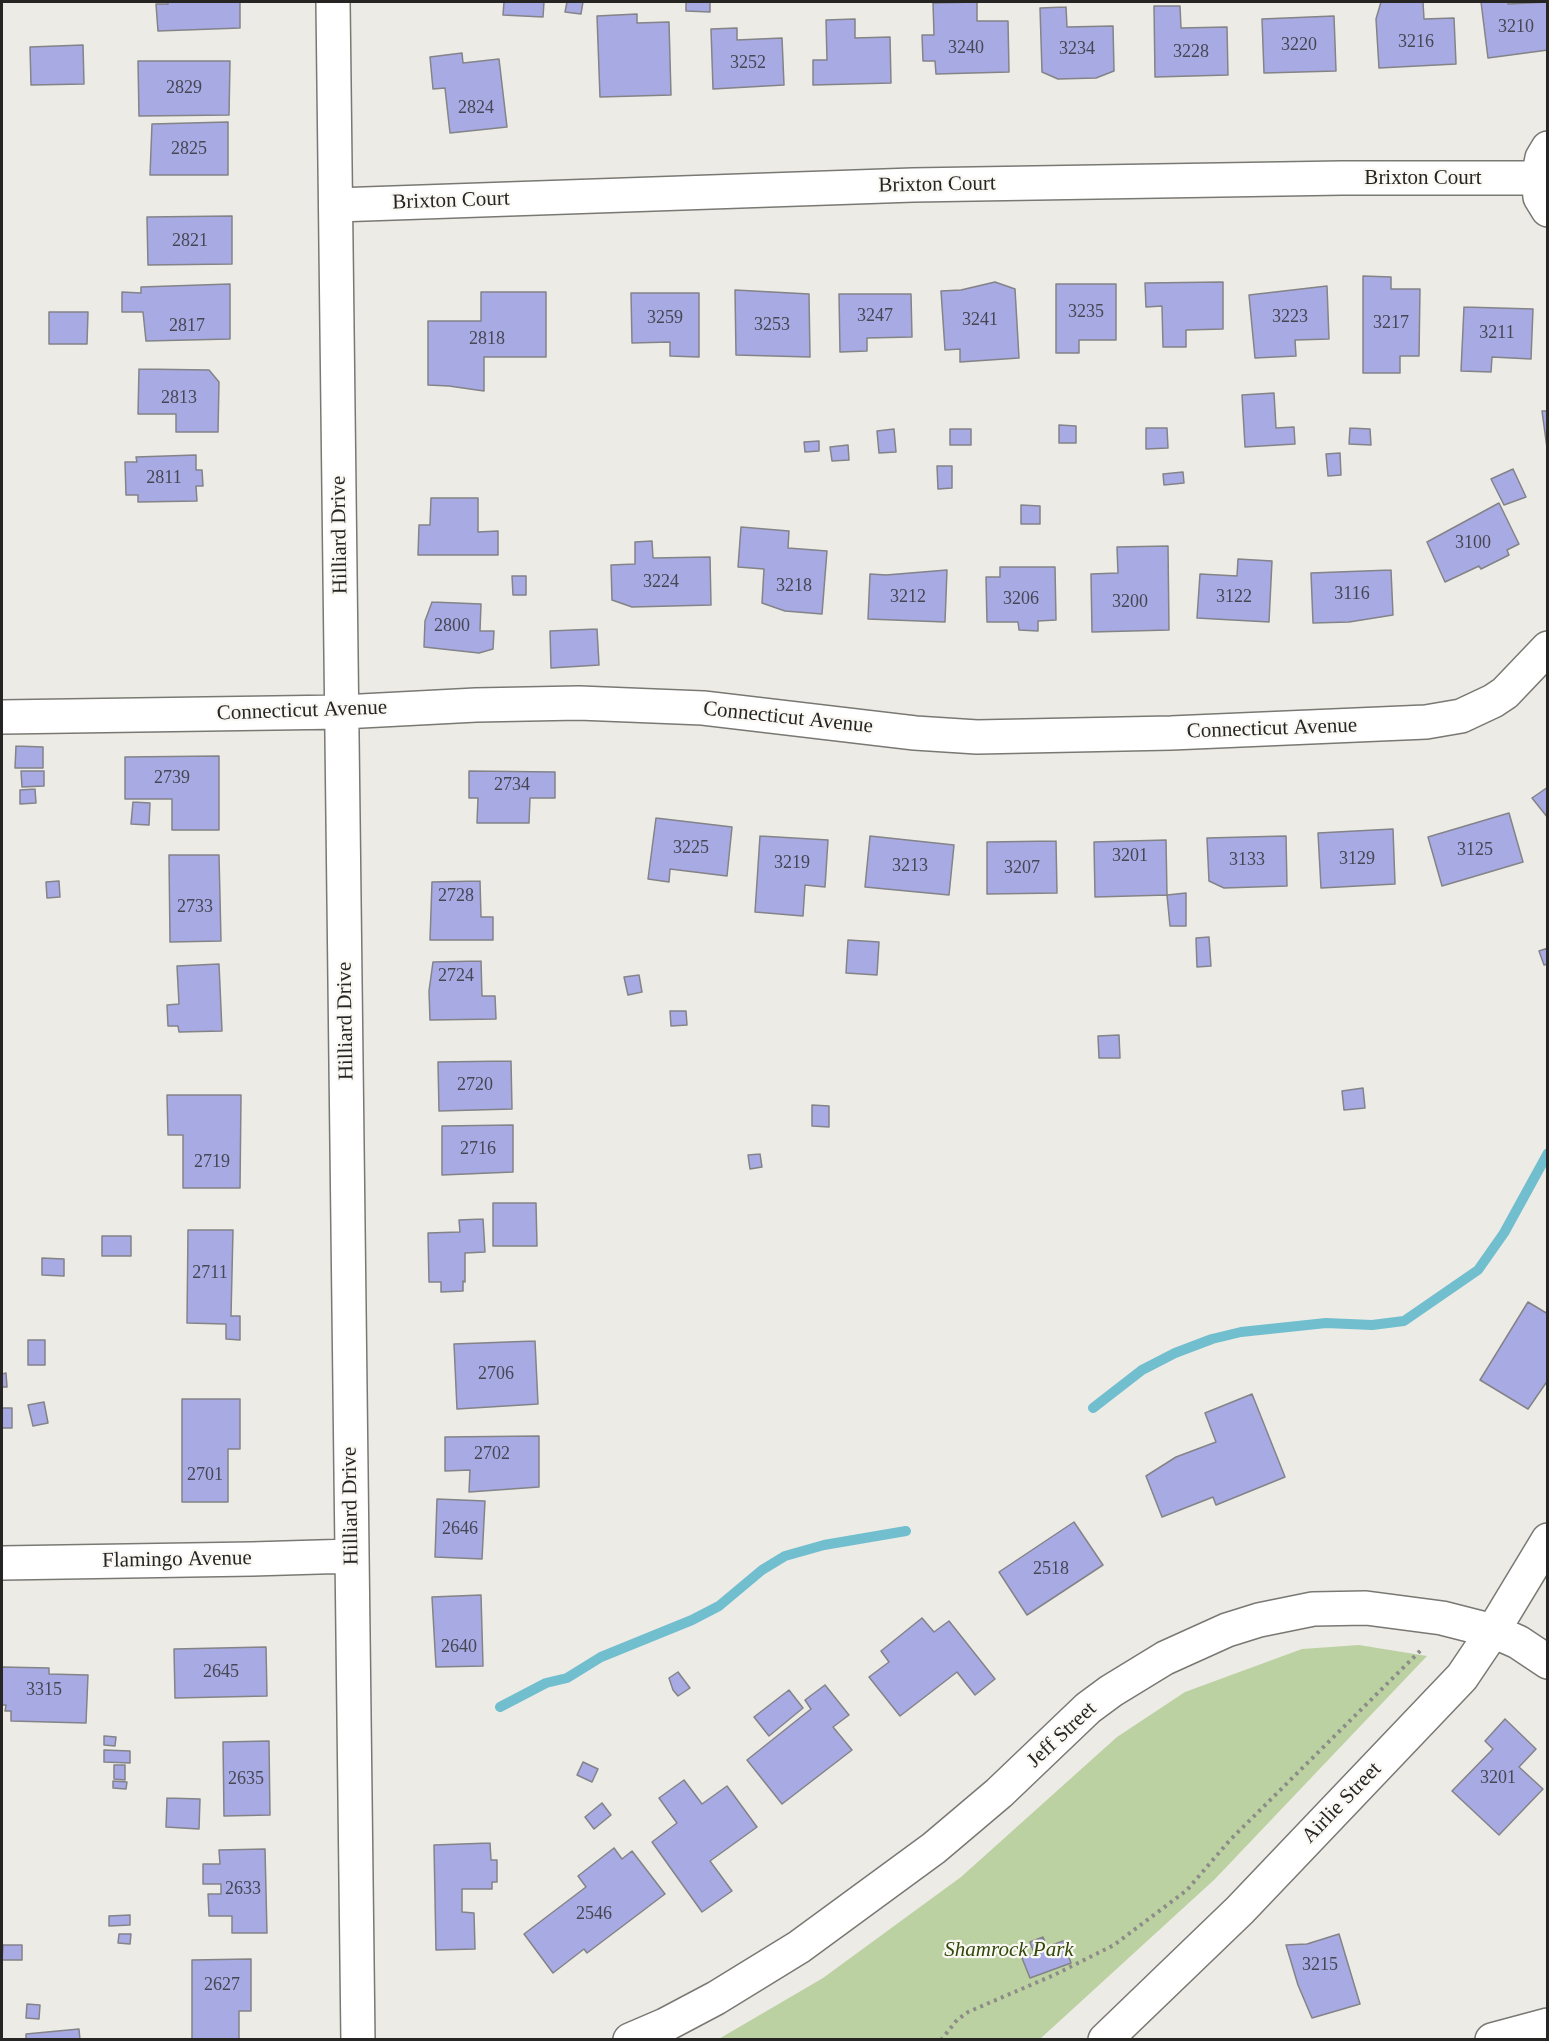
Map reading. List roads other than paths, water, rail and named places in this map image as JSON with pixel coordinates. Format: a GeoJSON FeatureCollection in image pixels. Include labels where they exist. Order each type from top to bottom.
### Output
{"type":"FeatureCollection","features":[{"type":"Feature","properties":{"kind":"street","name":"Hilliard Drive"},"geometry":{"type":"LineString","coordinates":[[333,2],[358,2040]]}},
{"type":"Feature","properties":{"kind":"street","name":"Brixton Court"},"geometry":{"type":"LineString","coordinates":[[336,205],[914,185],[1342,178],[1543,163],[1540,197],[1548,210]]}},
{"type":"Feature","properties":{"kind":"street","name":"Connecticut Avenue"},"geometry":{"type":"LineString","coordinates":[[2,717],[342,712],[486,704],[579,703],[703,708],[903,732],[976,737],[1171,733],[1426,722],[1461,716],[1493,701],[1505,693],[1548,648]]}},
{"type":"Feature","properties":{"kind":"street","name":"Airlie Street"},"geometry":{"type":"LineString","coordinates":[[1105,2040],[1248,1901],[1462,1677],[1548,1540]]}},
{"type":"Feature","properties":{"kind":"street","name":"Flamingo Avenue"},"geometry":{"type":"LineString","coordinates":[[2,1563],[352,1556]]}},
{"type":"Feature","properties":{"kind":"street","name":"Jeff Street"},"geometry":{"type":"LineString","coordinates":[[630,2040],[665,2025],[716,1998],[799,1947],[934,1848],[999,1793],[1088,1708],[1165,1658],[1227,1630],[1259,1620],[1313,1609],[1366,1608],[1442,1618],[1493,1631],[1518,1642],[1548,1662]]}},
{"type":"Feature","properties":{"kind":"street"},"geometry":{"type":"LineString","coordinates":[[1492,2040],[1548,2025]]}},
{"type":"Feature","properties":{"kind":"waterway"},"geometry":{"type":"LineString","coordinates":[[1093,1408],[1142,1370],[1175,1353],[1212,1339],[1241,1332],[1326,1323],[1372,1325],[1404,1321],[1478,1270],[1504,1233],[1548,1153]]}},
{"type":"Feature","properties":{"kind":"waterway"},"geometry":{"type":"LineString","coordinates":[[500,1707],[546,1683],[567,1678],[601,1657],[692,1620],[719,1606],[762,1570],[785,1556],[824,1545],[906,1531]]}},
{"type":"Feature","properties":{"kind":"park label","name":"Shamrock Park"},"geometry":{"type":"Point","coordinates":[1009,1950]}}]}
